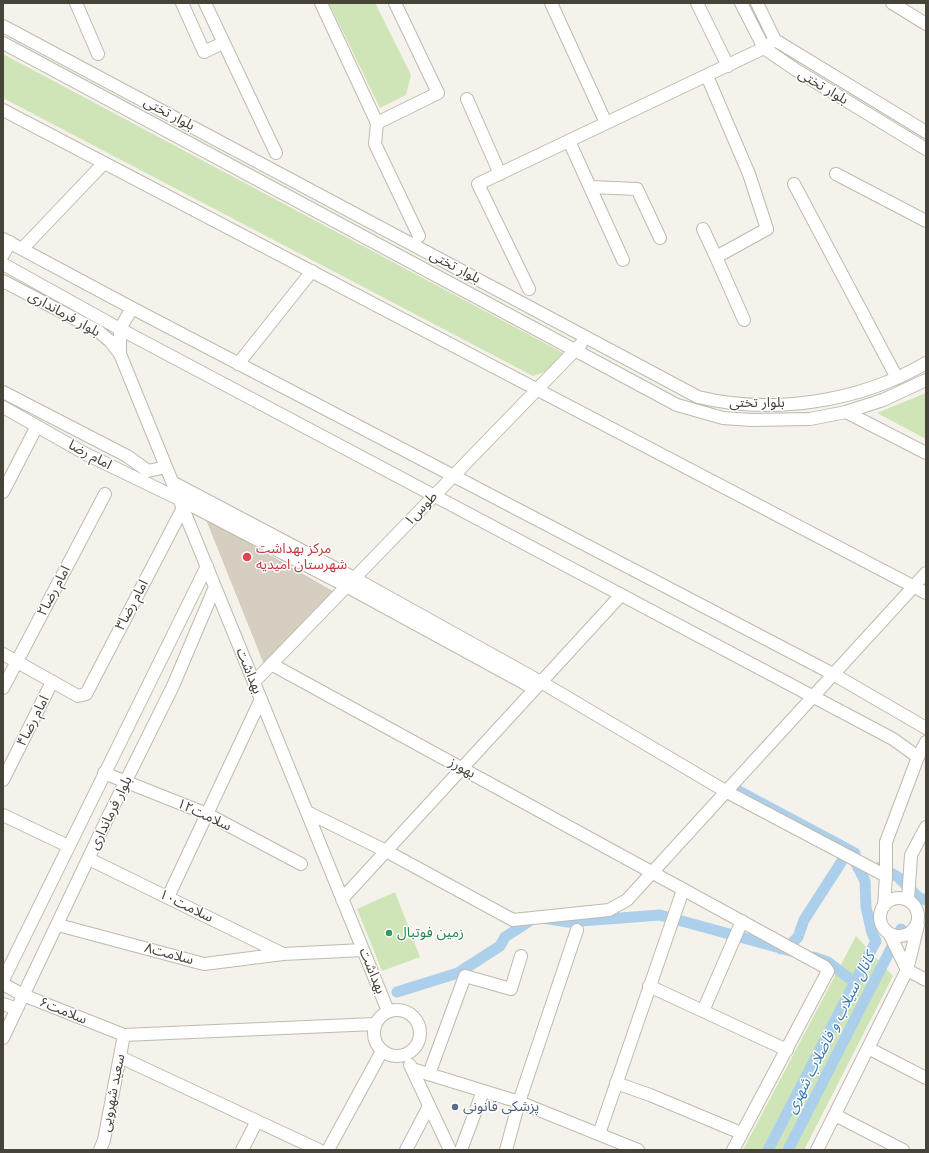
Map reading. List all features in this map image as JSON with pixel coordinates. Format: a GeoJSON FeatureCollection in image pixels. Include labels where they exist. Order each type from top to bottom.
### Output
{"type":"FeatureCollection","features":[{"type":"Feature","properties":{"kind":"street"},"geometry":{"type":"LineString","coordinates":[[76,3],[98,54]]}},
{"type":"Feature","properties":{"kind":"street"},"geometry":{"type":"LineString","coordinates":[[182,3],[204,52],[224,42]]}},
{"type":"Feature","properties":{"kind":"street"},"geometry":{"type":"LineString","coordinates":[[205,3],[276,153]]}},
{"type":"Feature","properties":{"kind":"street"},"geometry":{"type":"LineString","coordinates":[[321,3],[377,123],[375,144],[419,236]]}},
{"type":"Feature","properties":{"kind":"street"},"geometry":{"type":"LineString","coordinates":[[377,123],[438,94],[395,3]]}},
{"type":"Feature","properties":{"kind":"street"},"geometry":{"type":"LineString","coordinates":[[552,3],[606,123]]}},
{"type":"Feature","properties":{"kind":"street"},"geometry":{"type":"LineString","coordinates":[[697,3],[728,66]]}},
{"type":"Feature","properties":{"kind":"street","name":"بلوار تختی"},"geometry":{"type":"LineString","coordinates":[[741,3],[764,48],[796,70],[926,149]]}},
{"type":"Feature","properties":{"kind":"street"},"geometry":{"type":"LineString","coordinates":[[529,289],[478,184],[764,48],[775,40],[756,3]]}},
{"type":"Feature","properties":{"kind":"street"},"geometry":{"type":"LineString","coordinates":[[892,3],[926,24]]}},
{"type":"Feature","properties":{"kind":"street","name":"بلوار تختی"},"geometry":{"type":"LineString","coordinates":[[3,26],[588,337],[677,388],[698,397],[720,403],[747,406],[773,405],[839,398],[875,388],[926,363]]}},
{"type":"Feature","properties":{"kind":"street","name":"بلوار تختی"},"geometry":{"type":"LineString","coordinates":[[775,40],[926,132]]}},
{"type":"Feature","properties":{"kind":"street","name":"بلوار تختی"},"geometry":{"type":"LineString","coordinates":[[3,43],[677,404],[723,418],[752,420],[810,419],[846,412],[883,400],[926,380]]}},
{"type":"Feature","properties":{"kind":"street"},"geometry":{"type":"LineString","coordinates":[[707,76],[749,174],[767,229],[716,257]]}},
{"type":"Feature","properties":{"kind":"street"},"geometry":{"type":"LineString","coordinates":[[467,100],[500,174]]}},
{"type":"Feature","properties":{"kind":"street"},"geometry":{"type":"LineString","coordinates":[[3,110],[926,593]]}},
{"type":"Feature","properties":{"kind":"street"},"geometry":{"type":"LineString","coordinates":[[569,141],[623,260]]}},
{"type":"Feature","properties":{"kind":"street"},"geometry":{"type":"LineString","coordinates":[[22,249],[104,163]]}},
{"type":"Feature","properties":{"kind":"street"},"geometry":{"type":"LineString","coordinates":[[836,174],[926,221]]}},
{"type":"Feature","properties":{"kind":"street"},"geometry":{"type":"LineString","coordinates":[[794,184],[897,378]]}},
{"type":"Feature","properties":{"kind":"street"},"geometry":{"type":"LineString","coordinates":[[590,187],[637,189],[660,238]]}},
{"type":"Feature","properties":{"kind":"street"},"geometry":{"type":"LineString","coordinates":[[703,230],[744,320]]}},
{"type":"Feature","properties":{"kind":"street"},"geometry":{"type":"LineString","coordinates":[[3,255],[6,241],[238,364],[833,674],[926,728]]}},
{"type":"Feature","properties":{"kind":"street","name":"بلوار فرمانداری"},"geometry":{"type":"LineString","coordinates":[[3,264],[120,329],[892,739],[918,757]]}},
{"type":"Feature","properties":{"kind":"street"},"geometry":{"type":"LineString","coordinates":[[238,364],[312,271]]}},
{"type":"Feature","properties":{"kind":"street","name":"بلوار فرمانداری"},"geometry":{"type":"LineString","coordinates":[[3,281],[98,331],[110,341],[120,354]]}},
{"type":"Feature","properties":{"kind":"street"},"geometry":{"type":"LineString","coordinates":[[120,329],[132,308]]}},
{"type":"Feature","properties":{"kind":"street","name":"بهداشت"},"geometry":{"type":"LineString","coordinates":[[120,329],[120,354],[388,1011]]}},
{"type":"Feature","properties":{"kind":"street","name":"طوس۱"},"geometry":{"type":"LineString","coordinates":[[254,682],[588,337]]}},
{"type":"Feature","properties":{"kind":"street","name":"امام رضا"},"geometry":{"type":"LineString","coordinates":[[3,392],[127,456],[148,470],[166,467]]}},
{"type":"Feature","properties":{"kind":"street","name":"امام رضا"},"geometry":{"type":"LineString","coordinates":[[3,407],[86,454],[181,503],[350,582]]}},
{"type":"Feature","properties":{"kind":"street"},"geometry":{"type":"LineString","coordinates":[[846,412],[926,453]]}},
{"type":"Feature","properties":{"kind":"street"},"geometry":{"type":"LineString","coordinates":[[3,492],[37,426]]}},
{"type":"Feature","properties":{"kind":"street"},"geometry":{"type":"LineString","coordinates":[[172,482],[727,792],[886,876]]}},
{"type":"Feature","properties":{"kind":"street","name":"امام رضا۲"},"geometry":{"type":"LineString","coordinates":[[3,688],[105,494]]}},
{"type":"Feature","properties":{"kind":"street","name":"امام رضا۳"},"geometry":{"type":"LineString","coordinates":[[52,682],[78,696],[86,694],[181,503]]}},
{"type":"Feature","properties":{"kind":"street","name":"بلوار فرمانداری"},"geometry":{"type":"LineString","coordinates":[[3,980],[207,566]]}},
{"type":"Feature","properties":{"kind":"street"},"geometry":{"type":"LineString","coordinates":[[307,812],[386,851],[513,920],[609,910],[627,900],[926,573]]}},
{"type":"Feature","properties":{"kind":"street","name":"بلوار فرمانداری"},"geometry":{"type":"LineString","coordinates":[[3,1038],[173,686],[215,587]]}},
{"type":"Feature","properties":{"kind":"street"},"geometry":{"type":"LineString","coordinates":[[342,899],[621,595]]}},
{"type":"Feature","properties":{"kind":"street"},"geometry":{"type":"LineString","coordinates":[[3,654],[52,682]]}},
{"type":"Feature","properties":{"kind":"street","name":"بهورز"},"geometry":{"type":"LineString","coordinates":[[271,664],[683,890],[817,961],[828,971],[787,1050]]}},
{"type":"Feature","properties":{"kind":"street","name":"امام رضا۴"},"geometry":{"type":"LineString","coordinates":[[3,780],[52,682]]}},
{"type":"Feature","properties":{"kind":"street"},"geometry":{"type":"LineString","coordinates":[[168,897],[261,699]]}},
{"type":"Feature","properties":{"kind":"street"},"geometry":{"type":"LineString","coordinates":[[918,922],[914,930],[906,935],[898,936],[889,933],[883,928],[880,921],[884,906],[886,842],[918,757],[926,742]]}},
{"type":"Feature","properties":{"kind":"street","name":"سلامت۱۲"},"geometry":{"type":"LineString","coordinates":[[104,773],[127,780],[207,814],[301,864]]}},
{"type":"Feature","properties":{"kind":"street"},"geometry":{"type":"LineString","coordinates":[[3,815],[68,846]]}},
{"type":"Feature","properties":{"kind":"street"},"geometry":{"type":"LineString","coordinates":[[817,1150],[907,970],[918,922],[911,855],[926,826]]}},
{"type":"Feature","properties":{"kind":"street","name":"سلامت۱۰"},"geometry":{"type":"LineString","coordinates":[[89,859],[283,954]]}},
{"type":"Feature","properties":{"kind":"street"},"geometry":{"type":"LineString","coordinates":[[599,1134],[683,890]]}},
{"type":"Feature","properties":{"kind":"street"},"geometry":{"type":"LineString","coordinates":[[884,906],[890,900],[896,898],[916,904]]}},
{"type":"Feature","properties":{"kind":"street"},"geometry":{"type":"LineString","coordinates":[[703,1011],[742,921]]}},
{"type":"Feature","properties":{"kind":"street","name":"سلامت۸"},"geometry":{"type":"LineString","coordinates":[[58,925],[204,964],[283,954],[363,950]]}},
{"type":"Feature","properties":{"kind":"street"},"geometry":{"type":"LineString","coordinates":[[506,1150],[519,1102],[577,930]]}},
{"type":"Feature","properties":{"kind":"street"},"geometry":{"type":"LineString","coordinates":[[889,933],[907,970],[926,980]]}},
{"type":"Feature","properties":{"kind":"street"},"geometry":{"type":"LineString","coordinates":[[429,1074],[465,976],[511,989],[521,956]]}},
{"type":"Feature","properties":{"kind":"street","name":"سلامت۶"},"geometry":{"type":"LineString","coordinates":[[3,984],[23,995],[124,1035]]}},
{"type":"Feature","properties":{"kind":"street"},"geometry":{"type":"LineString","coordinates":[[649,986],[787,1050],[733,1150]]}},
{"type":"Feature","properties":{"kind":"street"},"geometry":{"type":"LineString","coordinates":[[3,1004],[17,1009]]}},
{"type":"Feature","properties":{"kind":"street"},"geometry":{"type":"LineString","coordinates":[[394,1010],[406,1012],[412,1015],[419,1025],[420,1030],[418,1042],[411,1052],[405,1055],[393,1056],[382,1052],[378,1047],[374,1036],[375,1024],[383,1014],[388,1011],[394,1010]]}},
{"type":"Feature","properties":{"kind":"street"},"geometry":{"type":"LineString","coordinates":[[124,1035],[375,1024]]}},
{"type":"Feature","properties":{"kind":"street","name":"سعید شهرویی"},"geometry":{"type":"LineString","coordinates":[[101,1150],[124,1035]]}},
{"type":"Feature","properties":{"kind":"street"},"geometry":{"type":"LineString","coordinates":[[868,1048],[926,1078]]}},
{"type":"Feature","properties":{"kind":"street"},"geometry":{"type":"LineString","coordinates":[[328,1150],[382,1052]]}},
{"type":"Feature","properties":{"kind":"street"},"geometry":{"type":"LineString","coordinates":[[405,1055],[450,1150]]}},
{"type":"Feature","properties":{"kind":"street"},"geometry":{"type":"LineString","coordinates":[[120,1057],[319,1150]]}},
{"type":"Feature","properties":{"kind":"street"},"geometry":{"type":"LineString","coordinates":[[412,1069],[519,1102],[638,1150]]}},
{"type":"Feature","properties":{"kind":"street"},"geometry":{"type":"LineString","coordinates":[[616,1083],[650,1094],[741,1133]]}},
{"type":"Feature","properties":{"kind":"street"},"geometry":{"type":"LineString","coordinates":[[461,1150],[483,1090]]}},
{"type":"Feature","properties":{"kind":"street"},"geometry":{"type":"LineString","coordinates":[[406,1150],[429,1106]]}},
{"type":"Feature","properties":{"kind":"street"},"geometry":{"type":"LineString","coordinates":[[835,1115],[903,1150]]}},
{"type":"Feature","properties":{"kind":"street"},"geometry":{"type":"LineString","coordinates":[[242,1150],[257,1121]]}},
{"type":"Feature","properties":{"kind":"green space"},"geometry":{"type":"Polygon","coordinates":[[[329,3],[375,3],[411,75],[406,95],[380,108],[329,3]]]}},
{"type":"Feature","properties":{"kind":"green space"},"geometry":{"type":"Polygon","coordinates":[[[3,54],[569,356],[556,368],[533,376],[3,98],[3,54]]]}},
{"type":"Feature","properties":{"kind":"green space"},"geometry":{"type":"Polygon","coordinates":[[[926,393],[926,439],[877,413],[926,393]]]}},
{"type":"Feature","properties":{"kind":"green space","name":"زمین فوتبال"},"geometry":{"type":"Polygon","coordinates":[[[395,892],[420,957],[382,971],[357,909],[395,892]]]}},
{"type":"Feature","properties":{"kind":"green space"},"geometry":{"type":"Polygon","coordinates":[[[856,936],[893,976],[804,1150],[743,1150],[856,936]]]}},
{"type":"Feature","properties":{"kind":"building","name":"مرکز بهداشت شهرستان امیدیه"},"geometry":{"type":"Polygon","coordinates":[[[207,520],[337,594],[264,662],[207,520]]]}},
{"type":"Feature","properties":{"kind":"waterway","name":"کانال سیلاب و فاضلاب شهری"},"geometry":{"type":"LineString","coordinates":[[737,790],[855,853]]}},
{"type":"Feature","properties":{"kind":"waterway","name":"کانال سیلاب و فاضلاب شهری"},"geometry":{"type":"LineString","coordinates":[[768,1150],[876,941],[872,933],[866,907],[865,881],[849,850],[804,920],[798,937],[791,944],[781,949]]}},
{"type":"Feature","properties":{"kind":"waterway","name":"کانال سیلاب و فاضلاب شهری"},"geometry":{"type":"LineString","coordinates":[[880,867],[898,877],[919,898],[926,900]]}},
{"type":"Feature","properties":{"kind":"waterway","name":"کانال سیلاب و فاضلاب شهری"},"geometry":{"type":"LineString","coordinates":[[397,992],[458,973],[500,946],[505,937],[536,917],[568,922],[660,915],[791,951]]}},
{"type":"Feature","properties":{"kind":"waterway","name":"کانال سیلاب و فاضلاب شهری"},"geometry":{"type":"LineString","coordinates":[[788,1150],[901,929]]}},
{"type":"Feature","properties":{"kind":"waterway","name":"کانال سیلاب و فاضلاب شهری"},"geometry":{"type":"LineString","coordinates":[[813,957],[828,962],[854,982]]}},
{"type":"Feature","properties":{"kind":"place","name":"مرکز بهداشت شهرستان امیدیه"},"geometry":{"type":"Point","coordinates":[247,557]}},
{"type":"Feature","properties":{"kind":"place","name":"زمین فوتبال"},"geometry":{"type":"Point","coordinates":[389,933]}},
{"type":"Feature","properties":{"kind":"place","name":"پزشکی قانونی"},"geometry":{"type":"Point","coordinates":[455,1107]}}]}
